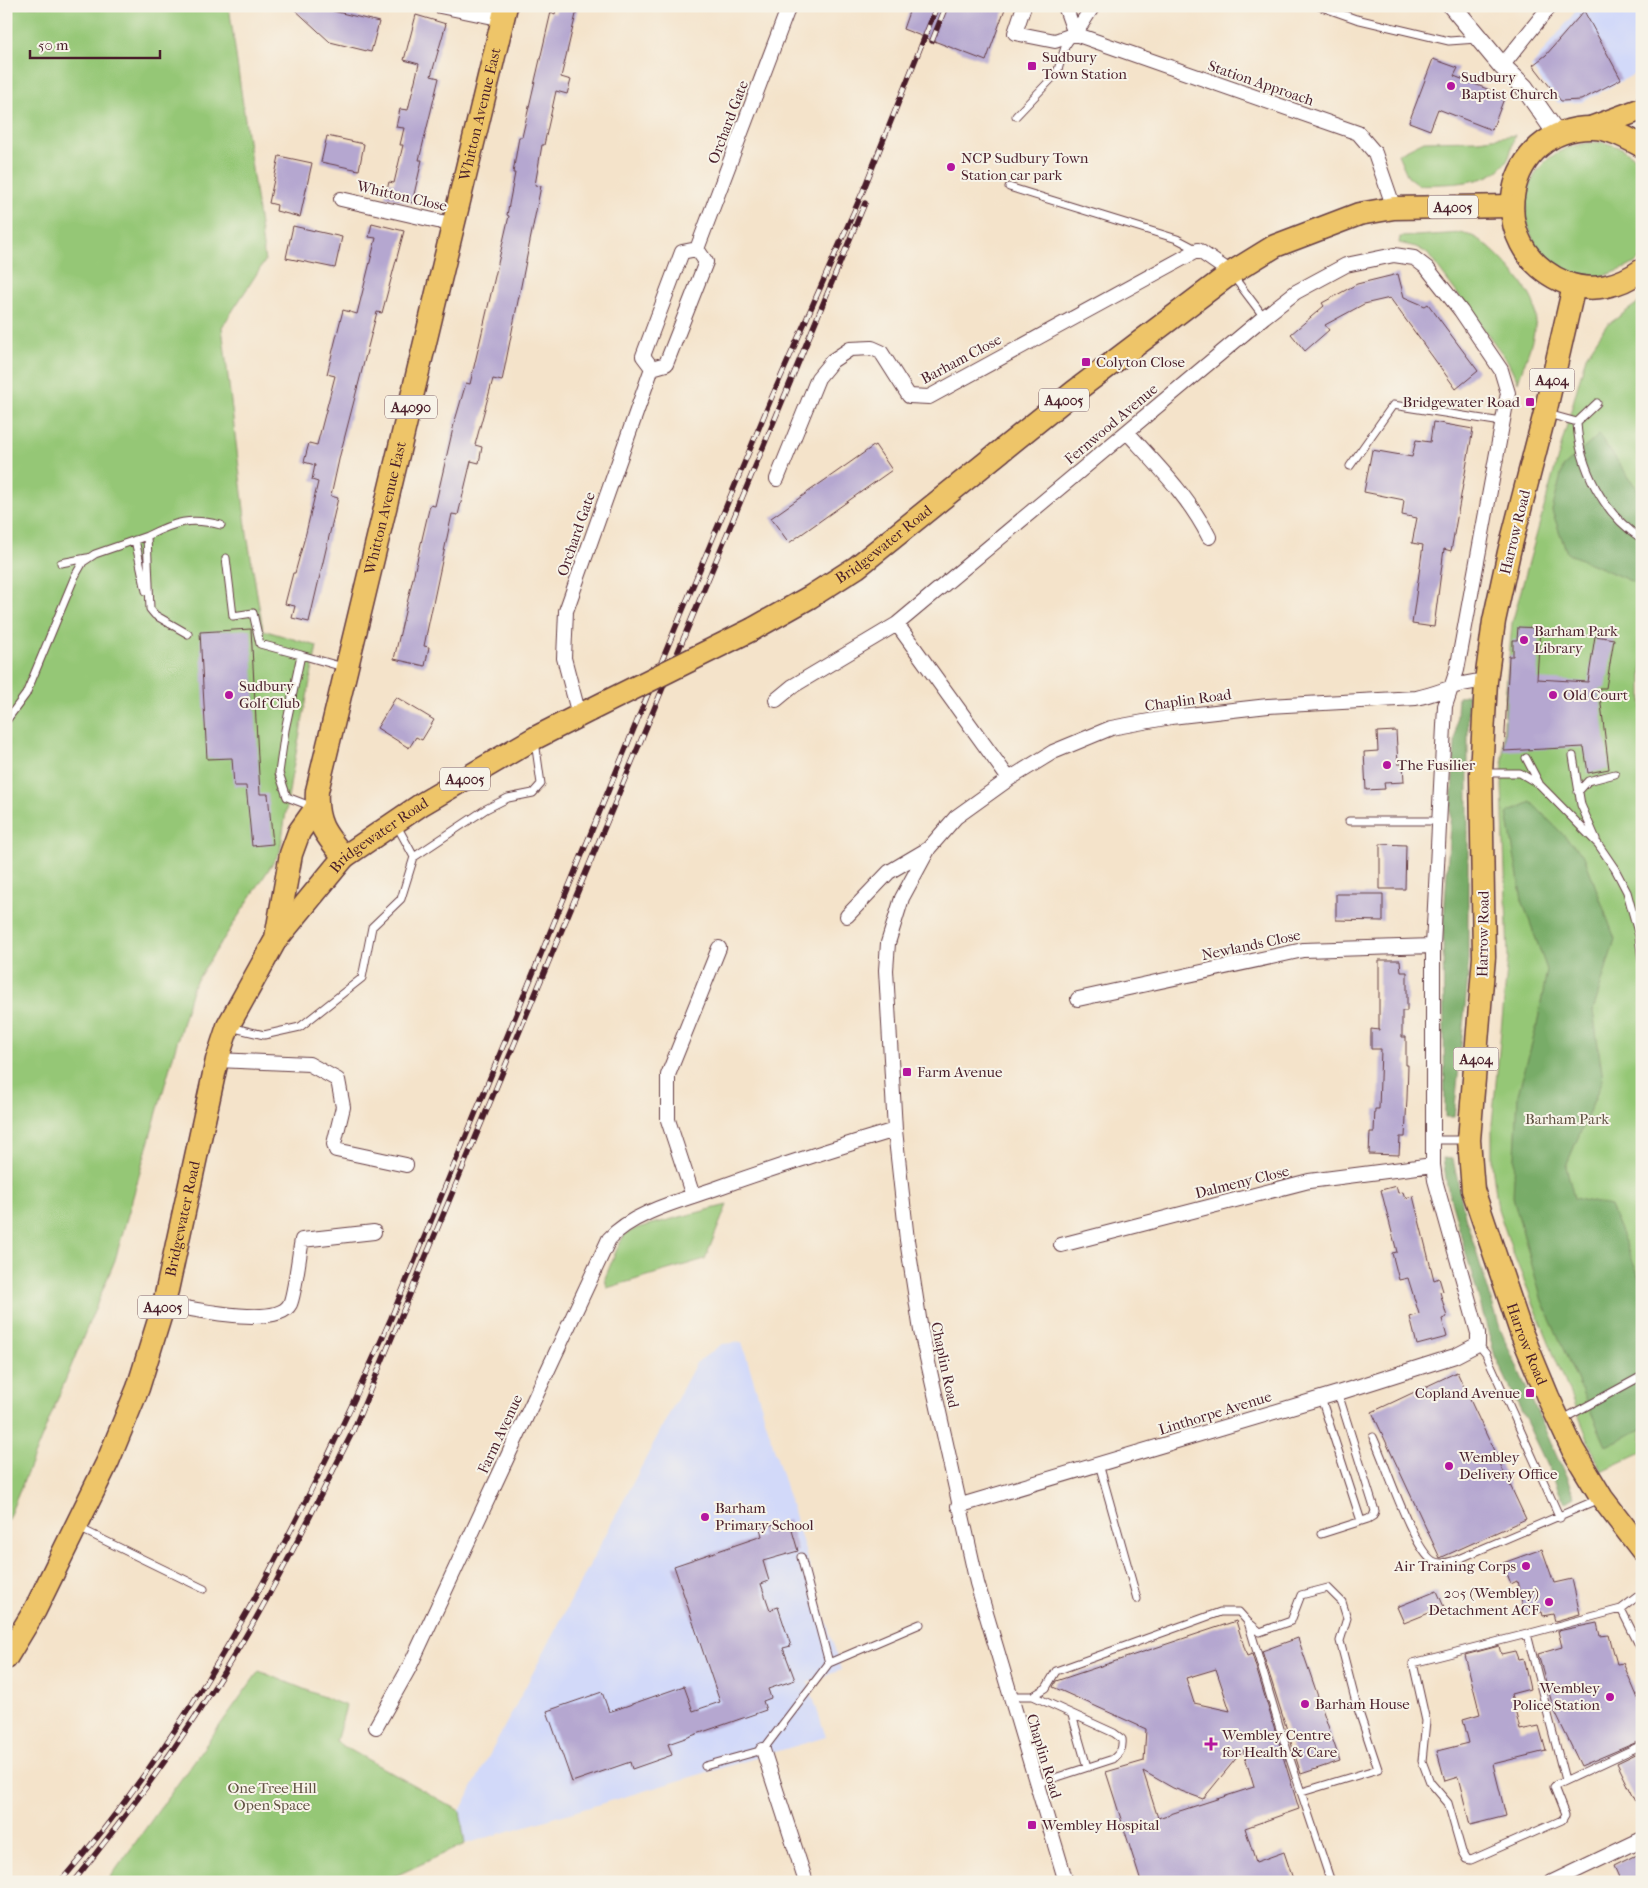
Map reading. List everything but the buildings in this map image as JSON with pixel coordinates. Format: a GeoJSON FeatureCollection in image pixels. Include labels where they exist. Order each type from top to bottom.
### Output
{"type":"FeatureCollection","features":[{"type":"Feature","properties":{"kind":"main road","name":"Whitton Avenue East"},"geometry":{"type":"LineString","coordinates":[[344,857],[322,830],[316,808],[317,791],[505,12]]}},
{"type":"Feature","properties":{"kind":"main road"},"geometry":{"type":"LineString","coordinates":[[1642,109],[1593,128],[1557,134],[1536,150],[1519,174],[1511,206],[1517,236],[1524,250],[1539,268],[1551,277],[1574,286],[1601,288],[1618,284],[1642,270]]}},
{"type":"Feature","properties":{"kind":"main road"},"geometry":{"type":"LineString","coordinates":[[1593,128],[1624,136],[1642,146]]}},
{"type":"Feature","properties":{"kind":"main road","name":"Bridgewater Road"},"geometry":{"type":"LineString","coordinates":[[6,1658],[35,1610],[108,1461],[138,1388],[164,1304],[217,1060],[228,1026],[276,942],[344,857],[395,822],[535,738],[753,629],[810,597],[857,567],[1074,392],[1231,273],[1275,246],[1359,214],[1394,208],[1511,206]]}},
{"type":"Feature","properties":{"kind":"main road","name":"Harrow Road"},"geometry":{"type":"LineString","coordinates":[[1574,286],[1545,413],[1509,552],[1494,621],[1486,681],[1481,773],[1484,957],[1469,1140],[1473,1190],[1520,1332],[1573,1450],[1602,1498],[1642,1550]]}},
{"type":"Feature","properties":{"kind":"main road","name":"Bridgewater Road"},"geometry":{"type":"LineString","coordinates":[[276,942],[291,854],[299,832],[316,808]]}},
{"type":"Feature","properties":{"kind":"street"},"geometry":{"type":"LineString","coordinates":[[440,6],[505,12]]}},
{"type":"Feature","properties":{"kind":"street","name":"Orchard Gate"},"geometry":{"type":"LineString","coordinates":[[697,249],[789,6]]}},
{"type":"Feature","properties":{"kind":"street"},"geometry":{"type":"LineString","coordinates":[[1024,6],[1014,32],[1055,41],[1075,34],[1093,6]]}},
{"type":"Feature","properties":{"kind":"street"},"geometry":{"type":"LineString","coordinates":[[1065,6],[1075,34]]}},
{"type":"Feature","properties":{"kind":"street"},"geometry":{"type":"LineString","coordinates":[[1452,6],[1502,66],[1524,87],[1557,134]]}},
{"type":"Feature","properties":{"kind":"street"},"geometry":{"type":"LineString","coordinates":[[1502,66],[1550,6]]}},
{"type":"Feature","properties":{"kind":"street","name":"Station Approach"},"geometry":{"type":"LineString","coordinates":[[1075,34],[1358,133],[1375,153],[1394,208]]}},
{"type":"Feature","properties":{"kind":"street","name":"Whitton Close"},"geometry":{"type":"LineString","coordinates":[[341,199],[455,225]]}},
{"type":"Feature","properties":{"kind":"street"},"geometry":{"type":"LineString","coordinates":[[697,249],[706,262],[666,364],[652,368],[643,356],[682,252],[697,249]]}},
{"type":"Feature","properties":{"kind":"street"},"geometry":{"type":"LineString","coordinates":[[1198,250],[1231,273]]}},
{"type":"Feature","properties":{"kind":"street","name":"Barham Close"},"geometry":{"type":"LineString","coordinates":[[777,478],[818,378],[832,361],[850,350],[872,348],[881,352],[909,396],[929,397],[1198,250]]}},
{"type":"Feature","properties":{"kind":"street","name":"Fernwood Avenue"},"geometry":{"type":"LineString","coordinates":[[776,700],[793,686],[897,624],[1296,292],[1346,265],[1394,255],[1414,258]]}},
{"type":"Feature","properties":{"kind":"street","name":"Harrow Road"},"geometry":{"type":"LineString","coordinates":[[1414,258],[1428,268],[1502,370],[1508,393],[1457,670],[1450,686],[1445,706],[1433,946],[1433,1165],[1435,1180],[1478,1333],[1478,1344]]}},
{"type":"Feature","properties":{"kind":"street","name":"Orchard Gate"},"geometry":{"type":"LineString","coordinates":[[585,712],[564,658],[566,611],[652,368]]}},
{"type":"Feature","properties":{"kind":"street"},"geometry":{"type":"LineString","coordinates":[[1127,432],[1180,491],[1198,516],[1209,537]]}},
{"type":"Feature","properties":{"kind":"street"},"geometry":{"type":"LineString","coordinates":[[897,624],[1009,779]]}},
{"type":"Feature","properties":{"kind":"street","name":"Chaplin Road"},"geometry":{"type":"LineString","coordinates":[[1066,1882],[977,1583],[958,1506],[921,1331],[907,1240],[894,1130],[886,970],[888,943],[902,898],[929,848],[956,817],[1009,779],[1053,752],[1111,728],[1171,717],[1268,706],[1416,698],[1436,694],[1450,686],[1472,681],[1486,681]]}},
{"type":"Feature","properties":{"kind":"street","name":"Chaplin Road"},"geometry":{"type":"LineString","coordinates":[[847,916],[889,872],[929,848]]}},
{"type":"Feature","properties":{"kind":"street","name":"Newlands Close"},"geometry":{"type":"LineString","coordinates":[[1078,999],[1303,950],[1433,946]]}},
{"type":"Feature","properties":{"kind":"street"},"geometry":{"type":"LineString","coordinates":[[693,1196],[668,1120],[668,1075],[720,948]]}},
{"type":"Feature","properties":{"kind":"street"},"geometry":{"type":"LineString","coordinates":[[217,1060],[309,1064],[338,1080],[344,1107],[334,1144],[336,1150],[406,1165]]}},
{"type":"Feature","properties":{"kind":"street","name":"Farm Avenue"},"geometry":{"type":"LineString","coordinates":[[376,1727],[409,1668],[609,1239],[620,1226],[693,1196],[795,1160],[894,1130]]}},
{"type":"Feature","properties":{"kind":"street","name":"Dalmeny Close"},"geometry":{"type":"LineString","coordinates":[[1061,1245],[1309,1181],[1433,1165]]}},
{"type":"Feature","properties":{"kind":"street"},"geometry":{"type":"LineString","coordinates":[[164,1304],[226,1315],[269,1316],[282,1313],[290,1304],[302,1240],[374,1232]]}},
{"type":"Feature","properties":{"kind":"street","name":"Linthorpe Avenue"},"geometry":{"type":"LineString","coordinates":[[958,1506],[1338,1393],[1455,1356],[1478,1344]]}},
{"type":"Feature","properties":{"kind":"street"},"geometry":{"type":"LineString","coordinates":[[763,1750],[802,1881]]}},
{"type":"Feature","properties":{"kind":"street"},"geometry":{"type":"LineString","coordinates":[[1552,1882],[1642,1840]]}},
{"type":"Feature","properties":{"kind":"lane"},"geometry":{"type":"LineString","coordinates":[[1319,6],[1356,19],[1449,41],[1479,38]]}},
{"type":"Feature","properties":{"kind":"lane"},"geometry":{"type":"LineString","coordinates":[[1016,116],[1057,73],[1065,47],[1075,34]]}},
{"type":"Feature","properties":{"kind":"lane"},"geometry":{"type":"LineString","coordinates":[[1009,187],[1177,239],[1198,250]]}},
{"type":"Feature","properties":{"kind":"lane"},"geometry":{"type":"LineString","coordinates":[[1231,273],[1264,317]]}},
{"type":"Feature","properties":{"kind":"lane"},"geometry":{"type":"LineString","coordinates":[[1597,403],[1577,422],[1578,441],[1582,458],[1595,488],[1613,513],[1642,539]]}},
{"type":"Feature","properties":{"kind":"lane"},"geometry":{"type":"LineString","coordinates":[[1350,466],[1393,405],[1502,422]]}},
{"type":"Feature","properties":{"kind":"lane"},"geometry":{"type":"LineString","coordinates":[[1545,413],[1577,422]]}},
{"type":"Feature","properties":{"kind":"lane"},"geometry":{"type":"LineString","coordinates":[[6,721],[26,694],[75,576],[83,562],[147,536],[170,524],[200,519],[221,524]]}},
{"type":"Feature","properties":{"kind":"lane"},"geometry":{"type":"LineString","coordinates":[[147,536],[150,609]]}},
{"type":"Feature","properties":{"kind":"lane"},"geometry":{"type":"LineString","coordinates":[[135,540],[150,609],[154,615],[188,634]]}},
{"type":"Feature","properties":{"kind":"lane"},"geometry":{"type":"LineString","coordinates":[[61,563],[90,558]]}},
{"type":"Feature","properties":{"kind":"lane"},"geometry":{"type":"LineString","coordinates":[[226,558],[233,616],[253,612],[260,644],[347,668]]}},
{"type":"Feature","properties":{"kind":"lane"},"geometry":{"type":"LineString","coordinates":[[301,655],[285,730],[279,773],[287,797],[316,808]]}},
{"type":"Feature","properties":{"kind":"lane"},"geometry":{"type":"LineString","coordinates":[[228,1026],[264,1034],[300,1027],[362,978],[372,927],[401,899],[414,857],[486,809],[508,798],[533,793],[541,784],[535,738]]}},
{"type":"Feature","properties":{"kind":"lane"},"geometry":{"type":"LineString","coordinates":[[1573,756],[1581,805],[1598,844]]}},
{"type":"Feature","properties":{"kind":"lane"},"geometry":{"type":"LineString","coordinates":[[1526,758],[1540,785]]}},
{"type":"Feature","properties":{"kind":"lane"},"geometry":{"type":"LineString","coordinates":[[1481,773],[1520,773],[1540,785],[1598,844],[1616,869],[1627,892],[1639,936],[1642,961]]}},
{"type":"Feature","properties":{"kind":"lane"},"geometry":{"type":"LineString","coordinates":[[1578,792],[1588,780],[1615,774]]}},
{"type":"Feature","properties":{"kind":"lane"},"geometry":{"type":"LineString","coordinates":[[1349,821],[1438,820]]}},
{"type":"Feature","properties":{"kind":"lane"},"geometry":{"type":"LineString","coordinates":[[395,822],[414,857]]}},
{"type":"Feature","properties":{"kind":"lane"},"geometry":{"type":"LineString","coordinates":[[1434,1140],[1469,1140]]}},
{"type":"Feature","properties":{"kind":"lane"},"geometry":{"type":"LineString","coordinates":[[1478,1344],[1486,1354],[1560,1518]]}},
{"type":"Feature","properties":{"kind":"lane"},"geometry":{"type":"LineString","coordinates":[[1560,1421],[1642,1376]]}},
{"type":"Feature","properties":{"kind":"lane"},"geometry":{"type":"LineString","coordinates":[[1321,1534],[1373,1516],[1375,1511],[1338,1393]]}},
{"type":"Feature","properties":{"kind":"lane"},"geometry":{"type":"LineString","coordinates":[[1321,1398],[1361,1521]]}},
{"type":"Feature","properties":{"kind":"lane"},"geometry":{"type":"LineString","coordinates":[[1373,1437],[1415,1538],[1425,1555],[1435,1562],[1456,1560],[1560,1518],[1602,1498]]}},
{"type":"Feature","properties":{"kind":"lane"},"geometry":{"type":"LineString","coordinates":[[1099,1464],[1137,1599]]}},
{"type":"Feature","properties":{"kind":"lane"},"geometry":{"type":"LineString","coordinates":[[76,1526],[204,1590]]}},
{"type":"Feature","properties":{"kind":"lane"},"geometry":{"type":"LineString","coordinates":[[801,1558],[829,1663]]}},
{"type":"Feature","properties":{"kind":"lane"},"geometry":{"type":"LineString","coordinates":[[1033,1696],[1046,1688],[1056,1671],[1220,1612],[1239,1612],[1260,1632],[1291,1621],[1301,1595],[1328,1588],[1342,1602],[1347,1618],[1340,1641],[1356,1703],[1378,1769],[1302,1792]]}},
{"type":"Feature","properties":{"kind":"lane"},"geometry":{"type":"LineString","coordinates":[[1642,1593],[1621,1609],[1413,1663],[1426,1721],[1422,1761],[1430,1782],[1448,1803],[1464,1857],[1471,1860],[1562,1820],[1565,1815],[1564,1810],[1554,1787],[1565,1780],[1642,1745]]}},
{"type":"Feature","properties":{"kind":"lane"},"geometry":{"type":"LineString","coordinates":[[1621,1609],[1642,1651]]}},
{"type":"Feature","properties":{"kind":"lane"},"geometry":{"type":"LineString","coordinates":[[1248,1622],[1281,1732],[1331,1882]]}},
{"type":"Feature","properties":{"kind":"lane"},"geometry":{"type":"LineString","coordinates":[[705,1766],[763,1750],[829,1663],[920,1624]]}},
{"type":"Feature","properties":{"kind":"lane"},"geometry":{"type":"LineString","coordinates":[[1527,1634],[1565,1780]]}},
{"type":"Feature","properties":{"kind":"lane"},"geometry":{"type":"LineString","coordinates":[[1010,1696],[1033,1696],[1072,1716],[1114,1733],[1122,1739],[1123,1746],[1119,1754],[1113,1759],[1036,1784]]}},
{"type":"Feature","properties":{"kind":"lane"},"geometry":{"type":"LineString","coordinates":[[1072,1716],[1087,1767]]}},
{"type":"Feature","properties":{"kind":"shaded area"},"geometry":{"type":"Polygon","coordinates":[[[1580,6],[1642,6],[1642,70],[1582,102],[1558,103],[1531,67],[1580,6]]]}},
{"type":"Feature","properties":{"kind":"shaded area","name":"Barham Primary School"},"geometry":{"type":"Polygon","coordinates":[[[742,1342],[841,1670],[808,1682],[826,1737],[465,1844],[460,1811],[696,1363],[722,1344],[742,1342]]]}},
{"type":"Feature","properties":{"kind":"green space"},"geometry":{"type":"Polygon","coordinates":[[[6,6],[229,6],[265,261],[222,327],[247,534],[263,630],[317,646],[291,779],[280,852],[193,986],[115,1260],[6,1524],[6,6]]]}},
{"type":"Feature","properties":{"kind":"green space"},"geometry":{"type":"Polygon","coordinates":[[[1515,135],[1507,161],[1499,169],[1490,175],[1466,182],[1419,185],[1408,177],[1398,154],[1424,141],[1478,140],[1515,135]]]}},
{"type":"Feature","properties":{"kind":"green space"},"geometry":{"type":"Polygon","coordinates":[[[1603,142],[1622,148],[1642,162],[1642,257],[1632,265],[1612,273],[1580,277],[1555,267],[1537,247],[1527,221],[1528,193],[1540,168],[1564,149],[1603,142]]]}},
{"type":"Feature","properties":{"kind":"green space"},"geometry":{"type":"Polygon","coordinates":[[[1462,233],[1474,237],[1492,250],[1511,269],[1532,300],[1535,308],[1535,326],[1531,345],[1518,382],[1507,360],[1427,253],[1416,247],[1399,243],[1400,237],[1462,233]]]}},
{"type":"Feature","properties":{"kind":"green space","name":"Barham Park"},"geometry":{"type":"Polygon","coordinates":[[[1642,300],[1642,1452],[1601,1471],[1513,1253],[1498,1209],[1492,1165],[1492,1124],[1508,958],[1502,786],[1505,700],[1512,623],[1586,356],[1606,326],[1642,300]]]}},
{"type":"Feature","properties":{"kind":"green space"},"geometry":{"type":"Polygon","coordinates":[[[1599,435],[1638,490],[1642,491],[1642,586],[1567,553],[1552,511],[1563,467],[1599,435]]]}},
{"type":"Feature","properties":{"kind":"green space"},"geometry":{"type":"Polygon","coordinates":[[[1468,694],[1468,977],[1454,1117],[1445,1117],[1443,935],[1458,697],[1468,694]]]}},
{"type":"Feature","properties":{"kind":"green space"},"geometry":{"type":"Polygon","coordinates":[[[1531,802],[1584,856],[1615,939],[1593,1011],[1603,1079],[1566,1166],[1574,1198],[1610,1206],[1642,1283],[1642,1429],[1606,1446],[1542,1301],[1513,1197],[1518,1094],[1537,1025],[1547,970],[1522,900],[1507,813],[1531,802]]]}},
{"type":"Feature","properties":{"kind":"green space"},"geometry":{"type":"Polygon","coordinates":[[[1443,1158],[1453,1159],[1465,1216],[1501,1331],[1575,1497],[1565,1503],[1495,1356],[1447,1186],[1443,1158]]]}},
{"type":"Feature","properties":{"kind":"green space"},"geometry":{"type":"Polygon","coordinates":[[[727,1205],[705,1259],[607,1288],[605,1278],[624,1235],[637,1228],[727,1205]]]}},
{"type":"Feature","properties":{"kind":"green space","name":"One Tree Hill Open Space"},"geometry":{"type":"Polygon","coordinates":[[[259,1671],[346,1706],[336,1742],[460,1811],[465,1844],[391,1878],[388,1882],[107,1882],[259,1671]]]}},
{"type":"Feature","properties":{"kind":"railway"},"geometry":{"type":"LineString","coordinates":[[60,1882],[112,1819],[160,1753],[205,1684],[286,1540],[323,1467],[391,1318],[771,399],[863,191],[937,6]]}},
{"type":"Feature","properties":{"kind":"railway"},"geometry":{"type":"LineString","coordinates":[[932,41],[946,6]]}},
{"type":"Feature","properties":{"kind":"railway"},"geometry":{"type":"LineString","coordinates":[[73,1882],[160,1769],[219,1680],[268,1596],[353,1431],[865,203]]}},
{"type":"Feature","properties":{"kind":"place","name":"Sudbury Town Station"},"geometry":{"type":"Point","coordinates":[1032,66]}},
{"type":"Feature","properties":{"kind":"place","name":"Sudbury Baptist Church"},"geometry":{"type":"Point","coordinates":[1451,86]}},
{"type":"Feature","properties":{"kind":"place","name":"NCP Sudbury Town Station car park"},"geometry":{"type":"Point","coordinates":[951,167]}},
{"type":"Feature","properties":{"kind":"place","name":"Colyton Close"},"geometry":{"type":"Point","coordinates":[1086,362]}},
{"type":"Feature","properties":{"kind":"place","name":"Bridgewater Road"},"geometry":{"type":"Point","coordinates":[1530,402]}},
{"type":"Feature","properties":{"kind":"place","name":"Barham Park Library"},"geometry":{"type":"Point","coordinates":[1524,640]}},
{"type":"Feature","properties":{"kind":"place","name":"Sudbury Golf Club"},"geometry":{"type":"Point","coordinates":[229,695]}},
{"type":"Feature","properties":{"kind":"place","name":"Old Court"},"geometry":{"type":"Point","coordinates":[1553,695]}},
{"type":"Feature","properties":{"kind":"place","name":"The Fusilier"},"geometry":{"type":"Point","coordinates":[1387,765]}},
{"type":"Feature","properties":{"kind":"place","name":"Farm Avenue"},"geometry":{"type":"Point","coordinates":[907,1072]}},
{"type":"Feature","properties":{"kind":"place","name":"Copland Avenue"},"geometry":{"type":"Point","coordinates":[1530,1393]}},
{"type":"Feature","properties":{"kind":"place","name":"Wembley Delivery Office"},"geometry":{"type":"Point","coordinates":[1449,1466]}},
{"type":"Feature","properties":{"kind":"place","name":"Barham Primary School"},"geometry":{"type":"Point","coordinates":[705,1517]}},
{"type":"Feature","properties":{"kind":"place","name":"Air Training Corps"},"geometry":{"type":"Point","coordinates":[1526,1566]}},
{"type":"Feature","properties":{"kind":"place","name":"205 (Wembley) Detachment ACF"},"geometry":{"type":"Point","coordinates":[1549,1602]}},
{"type":"Feature","properties":{"kind":"place","name":"Wembley Police Station"},"geometry":{"type":"Point","coordinates":[1610,1697]}},
{"type":"Feature","properties":{"kind":"place","name":"Barham House"},"geometry":{"type":"Point","coordinates":[1305,1704]}},
{"type":"Feature","properties":{"kind":"place","name":"Wembley Centre for Health & Care"},"geometry":{"type":"Point","coordinates":[1211,1744]}},
{"type":"Feature","properties":{"kind":"place","name":"Wembley Hospital"},"geometry":{"type":"Point","coordinates":[1032,1825]}}]}
